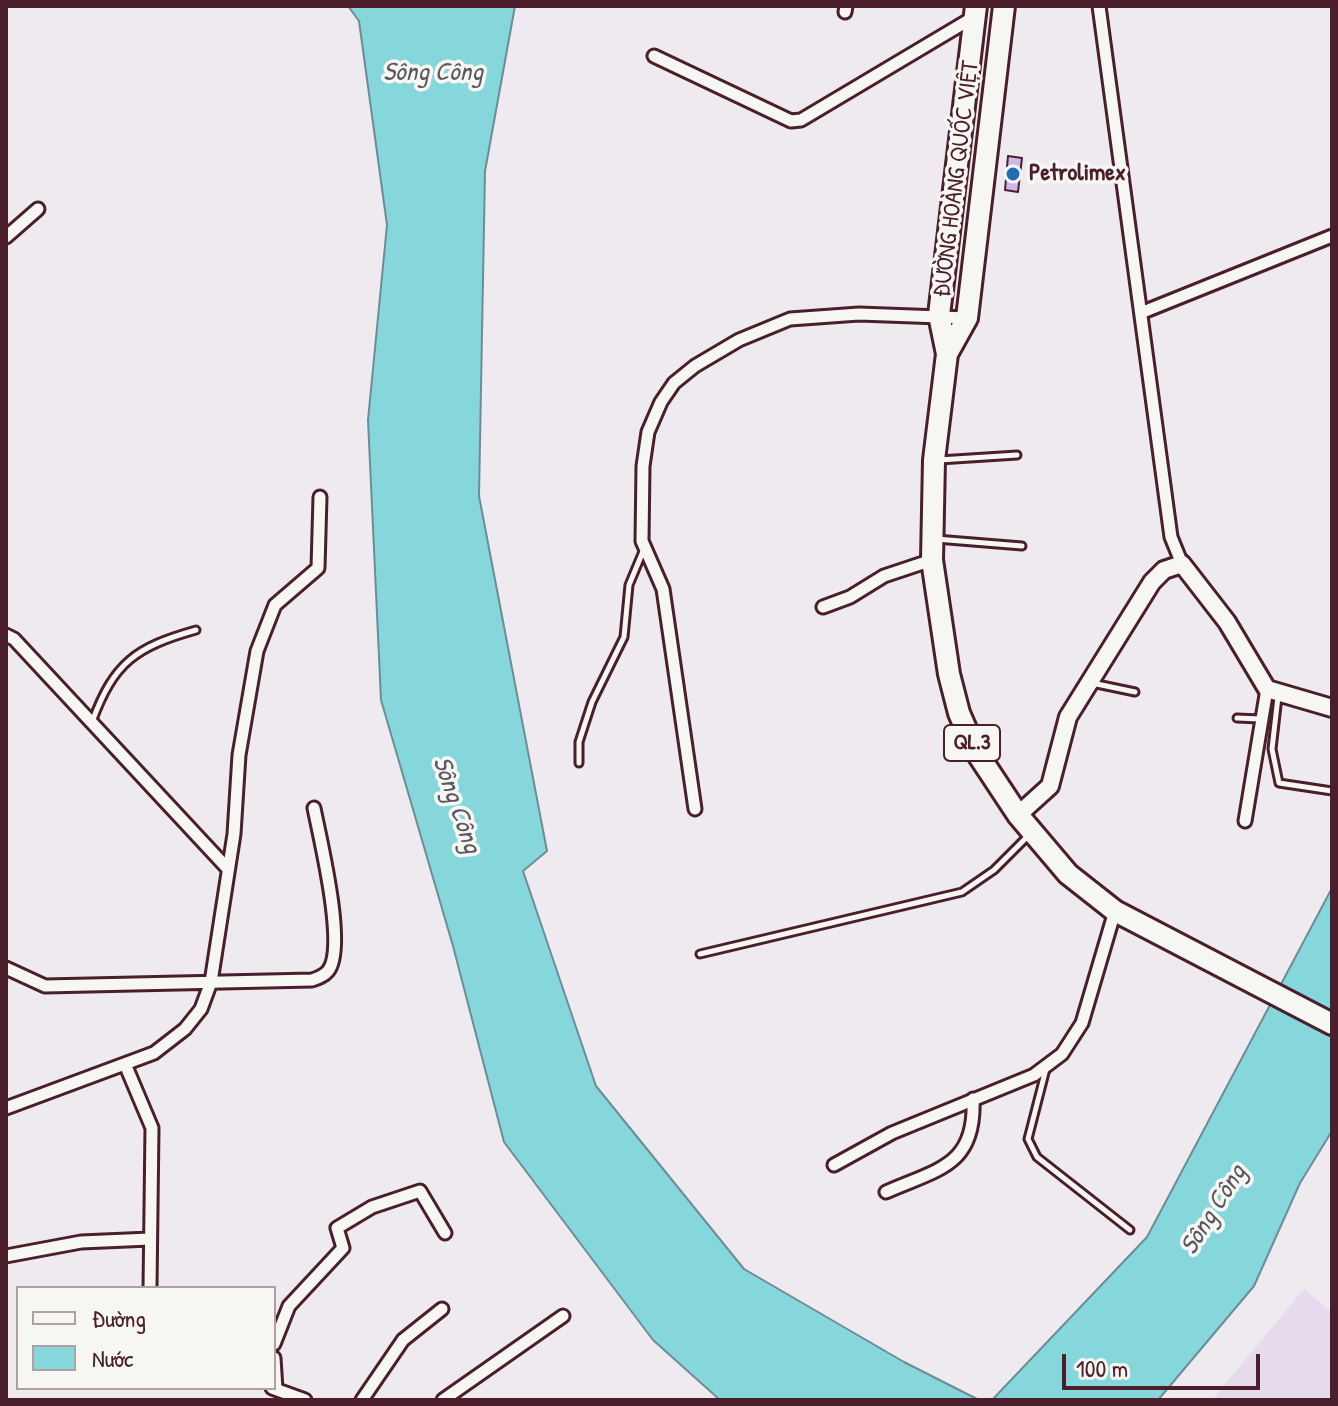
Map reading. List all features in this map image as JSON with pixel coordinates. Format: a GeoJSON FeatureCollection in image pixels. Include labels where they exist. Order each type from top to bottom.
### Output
{"type":"FeatureCollection","features":[{"type":"Feature","properties":{"kind":"highway","name":"ĐƯỜNG HOÀNG QUỐC VIỆT"},"geometry":{"type":"LineString","coordinates":[[947,354],[967,318],[1004,6]]}},
{"type":"Feature","properties":{"kind":"highway","name":"ĐƯỜNG HOÀNG QUỐC VIỆT"},"geometry":{"type":"LineString","coordinates":[[975,12],[939,315],[947,354],[934,460],[932,549],[938,618],[959,713],[975,750],[1018,815],[1068,874],[1115,911],[1332,1024]]}},
{"type":"Feature","properties":{"kind":"main road"},"geometry":{"type":"LineString","coordinates":[[1018,815],[1050,786],[1068,717],[1152,582],[1164,570],[1182,564],[1227,622],[1273,690],[1318,707],[1332,708]]}},
{"type":"Feature","properties":{"kind":"street"},"geometry":{"type":"LineString","coordinates":[[1099,6],[1143,312],[1171,537],[1182,564]]}},
{"type":"Feature","properties":{"kind":"street"},"geometry":{"type":"LineString","coordinates":[[654,56],[791,121],[801,120],[975,12]]}},
{"type":"Feature","properties":{"kind":"street"},"geometry":{"type":"LineString","coordinates":[[6,237],[38,209]]}},
{"type":"Feature","properties":{"kind":"street"},"geometry":{"type":"LineString","coordinates":[[1143,312],[1332,236]]}},
{"type":"Feature","properties":{"kind":"street"},"geometry":{"type":"LineString","coordinates":[[695,809],[663,589],[645,548],[643,466],[648,432],[674,383],[695,366],[739,340],[790,319],[859,314],[967,318]]}},
{"type":"Feature","properties":{"kind":"street"},"geometry":{"type":"LineString","coordinates":[[6,1108],[154,1053],[185,1029],[201,1009],[211,982],[228,869],[239,755],[257,651],[275,605],[318,568],[320,497]]}},
{"type":"Feature","properties":{"kind":"street"},"geometry":{"type":"LineString","coordinates":[[823,607],[850,597],[932,549]]}},
{"type":"Feature","properties":{"kind":"street"},"geometry":{"type":"LineString","coordinates":[[6,635],[228,869]]}},
{"type":"Feature","properties":{"kind":"street"},"geometry":{"type":"LineString","coordinates":[[1245,821],[1262,720],[1273,690]]}},
{"type":"Feature","properties":{"kind":"street"},"geometry":{"type":"LineString","coordinates":[[6,968],[45,986],[312,980],[321,977],[331,967],[334,939],[331,895],[314,808]]}},
{"type":"Feature","properties":{"kind":"street"},"geometry":{"type":"LineString","coordinates":[[834,1165],[892,1133],[1046,1068],[1073,1042],[1082,1023],[1115,911]]}},
{"type":"Feature","properties":{"kind":"street"},"geometry":{"type":"LineString","coordinates":[[125,1064],[152,1128],[150,1286]]}},
{"type":"Feature","properties":{"kind":"street"},"geometry":{"type":"LineString","coordinates":[[886,1192],[959,1157],[971,1135],[973,1099]]}},
{"type":"Feature","properties":{"kind":"street"},"geometry":{"type":"LineString","coordinates":[[276,1339],[289,1306],[344,1246],[337,1228],[372,1207],[420,1191],[445,1233]]}},
{"type":"Feature","properties":{"kind":"street"},"geometry":{"type":"LineString","coordinates":[[6,1256],[81,1242],[150,1239]]}},
{"type":"Feature","properties":{"kind":"street"},"geometry":{"type":"LineString","coordinates":[[362,1400],[403,1340],[442,1309]]}},
{"type":"Feature","properties":{"kind":"street"},"geometry":{"type":"LineString","coordinates":[[443,1400],[563,1316]]}},
{"type":"Feature","properties":{"kind":"street"},"geometry":{"type":"LineString","coordinates":[[276,1389],[305,1400]]}},
{"type":"Feature","properties":{"kind":"lane"},"geometry":{"type":"LineString","coordinates":[[934,460],[1017,455]]}},
{"type":"Feature","properties":{"kind":"lane"},"geometry":{"type":"LineString","coordinates":[[932,549],[1022,546]]}},
{"type":"Feature","properties":{"kind":"lane"},"geometry":{"type":"LineString","coordinates":[[579,763],[579,742],[592,702],[624,637],[629,585],[645,548]]}},
{"type":"Feature","properties":{"kind":"lane"},"geometry":{"type":"LineString","coordinates":[[92,723],[105,687],[118,669],[143,648],[196,630]]}},
{"type":"Feature","properties":{"kind":"lane"},"geometry":{"type":"LineString","coordinates":[[1087,682],[1135,692]]}},
{"type":"Feature","properties":{"kind":"lane"},"geometry":{"type":"LineString","coordinates":[[1273,690],[1272,749],[1274,774],[1279,783],[1332,791]]}},
{"type":"Feature","properties":{"kind":"lane"},"geometry":{"type":"LineString","coordinates":[[1237,718],[1262,720]]}},
{"type":"Feature","properties":{"kind":"lane"},"geometry":{"type":"LineString","coordinates":[[700,954],[962,892],[994,870],[1031,833]]}},
{"type":"Feature","properties":{"kind":"lane"},"geometry":{"type":"LineString","coordinates":[[1046,1068],[1028,1139],[1037,1157],[1130,1230]]}},
{"type":"Feature","properties":{"kind":"shaded area"},"geometry":{"type":"Polygon","coordinates":[[[1304,1289],[1332,1312],[1332,1400],[1212,1400],[1304,1289]]]}},
{"type":"Feature","properties":{"kind":"water","name":"Sông Công"},"geometry":{"type":"Polygon","coordinates":[[[348,6],[515,6],[485,171],[479,496],[547,851],[523,871],[596,1086],[744,1269],[904,1362],[979,1400],[720,1400],[653,1340],[504,1142],[453,946],[381,700],[368,420],[387,225],[359,21],[348,6]]]}},
{"type":"Feature","properties":{"kind":"water","name":"Sông Công"},"geometry":{"type":"Polygon","coordinates":[[[1332,888],[1332,1131],[1300,1183],[1254,1286],[1158,1400],[992,1400],[1147,1237],[1332,888]]]}},
{"type":"Feature","properties":{"kind":"building","name":"Petrolimex"},"geometry":{"type":"Polygon","coordinates":[[[1008,156],[1022,158],[1018,192],[1005,190],[1008,156]]]}},
{"type":"Feature","properties":{"kind":"place","name":"Petrolimex"},"geometry":{"type":"Point","coordinates":[1013,174]}}]}
